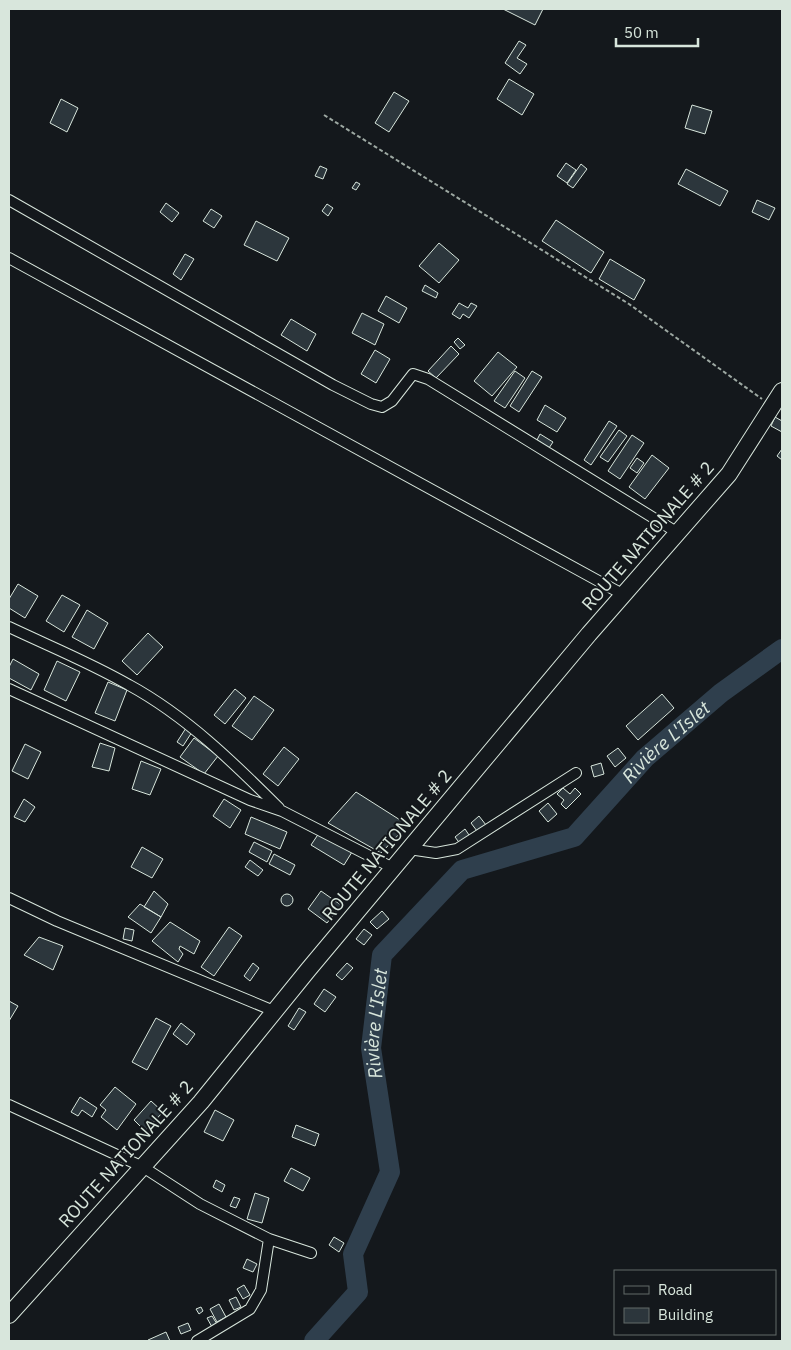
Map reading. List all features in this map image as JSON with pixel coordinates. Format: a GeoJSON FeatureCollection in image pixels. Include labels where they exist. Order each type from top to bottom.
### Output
{"type":"FeatureCollection","features":[{"type":"Feature","properties":{"kind":"main road","name":"ROUTE NATIONALE # 2"},"geometry":{"type":"LineString","coordinates":[[9,1314],[201,1102],[393,868],[729,474],[782,391]]}},
{"type":"Feature","properties":{"kind":"street"},"geometry":{"type":"LineString","coordinates":[[9,200],[333,385],[372,404],[382,407],[392,401],[413,374],[428,379],[678,533]]}},
{"type":"Feature","properties":{"kind":"street"},"geometry":{"type":"LineString","coordinates":[[9,258],[624,595]]}},
{"type":"Feature","properties":{"kind":"street"},"geometry":{"type":"LineString","coordinates":[[9,627],[129,685],[164,707],[198,732],[282,811]]}},
{"type":"Feature","properties":{"kind":"street"},"geometry":{"type":"LineString","coordinates":[[9,689],[250,800],[282,811],[393,868]]}},
{"type":"Feature","properties":{"kind":"street"},"geometry":{"type":"LineString","coordinates":[[409,849],[436,854],[457,849],[576,772]]}},
{"type":"Feature","properties":{"kind":"street"},"geometry":{"type":"LineString","coordinates":[[9,898],[57,921],[274,1012]]}},
{"type":"Feature","properties":{"kind":"street"},"geometry":{"type":"LineString","coordinates":[[9,1105],[143,1167],[200,1204],[269,1239],[311,1253]]}},
{"type":"Feature","properties":{"kind":"street"},"geometry":{"type":"LineString","coordinates":[[197,1341],[250,1309],[262,1290],[269,1239]]}},
{"type":"Feature","properties":{"kind":"path"},"geometry":{"type":"LineString","coordinates":[[324,115],[628,304],[772,406]]}},
{"type":"Feature","properties":{"kind":"building"},"geometry":{"type":"Polygon","coordinates":[[[503,9],[543,9],[535,25],[503,9]]]}},
{"type":"Feature","properties":{"kind":"building"},"geometry":{"type":"Polygon","coordinates":[[[519,41],[526,45],[517,58],[527,64],[520,74],[505,63],[519,41]]]}},
{"type":"Feature","properties":{"kind":"building"},"geometry":{"type":"Polygon","coordinates":[[[509,79],[534,94],[522,115],[497,99],[509,79]]]}},
{"type":"Feature","properties":{"kind":"building"},"geometry":{"type":"Polygon","coordinates":[[[394,92],[409,101],[389,132],[375,123],[394,92]]]}},
{"type":"Feature","properties":{"kind":"building"},"geometry":{"type":"Polygon","coordinates":[[[61,99],[78,108],[67,132],[50,123],[61,99]]]}},
{"type":"Feature","properties":{"kind":"building"},"geometry":{"type":"Polygon","coordinates":[[[692,105],[712,111],[705,134],[685,128],[692,105]]]}},
{"type":"Feature","properties":{"kind":"building"},"geometry":{"type":"Polygon","coordinates":[[[566,163],[576,170],[567,183],[557,176],[566,163]]]}},
{"type":"Feature","properties":{"kind":"building"},"geometry":{"type":"Polygon","coordinates":[[[581,164],[587,169],[573,188],[567,184],[581,164]]]}},
{"type":"Feature","properties":{"kind":"building"},"geometry":{"type":"Polygon","coordinates":[[[320,166],[327,169],[323,179],[315,176],[320,166]]]}},
{"type":"Feature","properties":{"kind":"building"},"geometry":{"type":"Polygon","coordinates":[[[686,169],[728,191],[720,206],[678,184],[686,169]]]}},
{"type":"Feature","properties":{"kind":"building"},"geometry":{"type":"Polygon","coordinates":[[[356,182],[360,184],[356,190],[352,188],[356,182]]]}},
{"type":"Feature","properties":{"kind":"building"},"geometry":{"type":"Polygon","coordinates":[[[757,200],[775,208],[769,220],[752,212],[757,200]]]}},
{"type":"Feature","properties":{"kind":"building"},"geometry":{"type":"Polygon","coordinates":[[[166,203],[179,213],[172,222],[160,212],[166,203]]]}},
{"type":"Feature","properties":{"kind":"building"},"geometry":{"type":"Polygon","coordinates":[[[327,204],[333,208],[328,216],[322,211],[327,204]]]}},
{"type":"Feature","properties":{"kind":"building"},"geometry":{"type":"Polygon","coordinates":[[[211,209],[222,216],[214,228],[203,221],[211,209]]]}},
{"type":"Feature","properties":{"kind":"building"},"geometry":{"type":"Polygon","coordinates":[[[556,220],[604,252],[591,273],[542,241],[556,220]]]}},
{"type":"Feature","properties":{"kind":"building"},"geometry":{"type":"Polygon","coordinates":[[[256,221],[289,238],[277,261],[244,245],[256,221]]]}},
{"type":"Feature","properties":{"kind":"building"},"geometry":{"type":"Polygon","coordinates":[[[439,243],[459,260],[439,283],[419,266],[439,243]]]}},
{"type":"Feature","properties":{"kind":"building"},"geometry":{"type":"Polygon","coordinates":[[[185,254],[194,259],[181,280],[173,274],[185,254]]]}},
{"type":"Feature","properties":{"kind":"building"},"geometry":{"type":"Polygon","coordinates":[[[610,259],[645,280],[634,300],[599,279],[610,259]]]}},
{"type":"Feature","properties":{"kind":"building"},"geometry":{"type":"Polygon","coordinates":[[[425,285],[438,293],[436,298],[422,291],[425,285]]]}},
{"type":"Feature","properties":{"kind":"building"},"geometry":{"type":"Polygon","coordinates":[[[386,296],[407,308],[399,323],[378,311],[386,296]]]}},
{"type":"Feature","properties":{"kind":"building"},"geometry":{"type":"Polygon","coordinates":[[[459,303],[468,308],[471,303],[477,306],[469,318],[463,314],[460,319],[452,314],[459,303]]]}},
{"type":"Feature","properties":{"kind":"building"},"geometry":{"type":"Polygon","coordinates":[[[362,313],[384,324],[375,345],[352,333],[362,313]]]}},
{"type":"Feature","properties":{"kind":"building"},"geometry":{"type":"Polygon","coordinates":[[[291,319],[316,334],[307,351],[281,335],[291,319]]]}},
{"type":"Feature","properties":{"kind":"building"},"geometry":{"type":"Polygon","coordinates":[[[458,338],[465,345],[460,349],[454,342],[458,338]]]}},
{"type":"Feature","properties":{"kind":"building"},"geometry":{"type":"Polygon","coordinates":[[[451,346],[459,354],[436,378],[428,371],[451,346]]]}},
{"type":"Feature","properties":{"kind":"building"},"geometry":{"type":"Polygon","coordinates":[[[375,350],[390,359],[376,383],[361,374],[375,350]]]}},
{"type":"Feature","properties":{"kind":"building"},"geometry":{"type":"Polygon","coordinates":[[[498,352],[517,367],[492,396],[474,381],[498,352]]]}},
{"type":"Feature","properties":{"kind":"building"},"geometry":{"type":"Polygon","coordinates":[[[515,371],[525,378],[505,408],[494,401],[515,371]]]}},
{"type":"Feature","properties":{"kind":"building"},"geometry":{"type":"Polygon","coordinates":[[[532,371],[542,377],[519,412],[510,406],[532,371]]]}},
{"type":"Feature","properties":{"kind":"building"},"geometry":{"type":"Polygon","coordinates":[[[545,405],[566,418],[557,432],[537,420],[545,405]]]}},
{"type":"Feature","properties":{"kind":"building"},"geometry":{"type":"Polygon","coordinates":[[[775,417],[782,421],[782,432],[771,426],[775,417]]]}},
{"type":"Feature","properties":{"kind":"building"},"geometry":{"type":"Polygon","coordinates":[[[609,421],[617,426],[591,465],[584,460],[609,421]]]}},
{"type":"Feature","properties":{"kind":"building"},"geometry":{"type":"Polygon","coordinates":[[[619,430],[627,436],[608,462],[600,457],[619,430]]]}},
{"type":"Feature","properties":{"kind":"building"},"geometry":{"type":"Polygon","coordinates":[[[540,434],[553,442],[549,448],[537,440],[540,434]]]}},
{"type":"Feature","properties":{"kind":"building"},"geometry":{"type":"Polygon","coordinates":[[[632,435],[644,443],[620,479],[608,471],[632,435]]]}},
{"type":"Feature","properties":{"kind":"building"},"geometry":{"type":"Polygon","coordinates":[[[782,449],[782,460],[777,456],[782,449]]]}},
{"type":"Feature","properties":{"kind":"building"},"geometry":{"type":"Polygon","coordinates":[[[652,455],[669,468],[645,499],[629,487],[652,455]]]}},
{"type":"Feature","properties":{"kind":"building"},"geometry":{"type":"Polygon","coordinates":[[[637,458],[644,463],[637,473],[630,468],[637,458]]]}},
{"type":"Feature","properties":{"kind":"building"},"geometry":{"type":"Polygon","coordinates":[[[18,584],[38,596],[25,618],[9,608],[9,599],[18,584]]]}},
{"type":"Feature","properties":{"kind":"building"},"geometry":{"type":"Polygon","coordinates":[[[62,595],[80,605],[64,632],[46,621],[62,595]]]}},
{"type":"Feature","properties":{"kind":"building"},"geometry":{"type":"Polygon","coordinates":[[[87,610],[108,623],[94,649],[72,637],[87,610]]]}},
{"type":"Feature","properties":{"kind":"building"},"geometry":{"type":"Polygon","coordinates":[[[148,633],[163,647],[137,675],[122,661],[148,633]]]}},
{"type":"Feature","properties":{"kind":"building"},"geometry":{"type":"Polygon","coordinates":[[[13,659],[39,674],[31,690],[9,678],[9,667],[13,659]]]}},
{"type":"Feature","properties":{"kind":"building"},"geometry":{"type":"Polygon","coordinates":[[[57,661],[80,672],[66,701],[44,690],[57,661]]]}},
{"type":"Feature","properties":{"kind":"building"},"geometry":{"type":"Polygon","coordinates":[[[108,682],[127,690],[115,721],[95,713],[108,682]]]}},
{"type":"Feature","properties":{"kind":"building"},"geometry":{"type":"Polygon","coordinates":[[[235,689],[246,698],[225,724],[214,715],[235,689]]]}},
{"type":"Feature","properties":{"kind":"building"},"geometry":{"type":"Polygon","coordinates":[[[662,694],[674,708],[638,740],[626,726],[662,694]]]}},
{"type":"Feature","properties":{"kind":"building"},"geometry":{"type":"Polygon","coordinates":[[[254,696],[274,710],[252,740],[232,726],[254,696]]]}},
{"type":"Feature","properties":{"kind":"building"},"geometry":{"type":"Polygon","coordinates":[[[186,728],[192,732],[183,746],[177,742],[186,728]]]}},
{"type":"Feature","properties":{"kind":"building"},"geometry":{"type":"Polygon","coordinates":[[[194,738],[218,756],[204,774],[180,757],[194,738]]]}},
{"type":"Feature","properties":{"kind":"building"},"geometry":{"type":"Polygon","coordinates":[[[100,743],[115,748],[109,771],[92,767],[100,743]]]}},
{"type":"Feature","properties":{"kind":"building"},"geometry":{"type":"Polygon","coordinates":[[[25,744],[41,752],[28,779],[12,771],[25,744]]]}},
{"type":"Feature","properties":{"kind":"building"},"geometry":{"type":"Polygon","coordinates":[[[284,747],[299,759],[278,786],[263,774],[284,747]]]}},
{"type":"Feature","properties":{"kind":"building"},"geometry":{"type":"Polygon","coordinates":[[[618,748],[626,758],[615,767],[607,756],[618,748]]]}},
{"type":"Feature","properties":{"kind":"building"},"geometry":{"type":"Polygon","coordinates":[[[141,761],[161,769],[150,795],[132,789],[141,761]]]}},
{"type":"Feature","properties":{"kind":"building"},"geometry":{"type":"Polygon","coordinates":[[[601,763],[604,774],[594,777],[591,766],[601,763]]]}},
{"type":"Feature","properties":{"kind":"building"},"geometry":{"type":"Polygon","coordinates":[[[563,788],[570,794],[575,788],[581,794],[566,809],[561,804],[564,800],[557,794],[563,788]]]}},
{"type":"Feature","properties":{"kind":"building"},"geometry":{"type":"Polygon","coordinates":[[[356,792],[408,825],[381,853],[328,823],[356,792]]]}},
{"type":"Feature","properties":{"kind":"building"},"geometry":{"type":"Polygon","coordinates":[[[24,799],[35,807],[25,822],[14,817],[24,799]]]}},
{"type":"Feature","properties":{"kind":"building"},"geometry":{"type":"Polygon","coordinates":[[[224,799],[241,810],[230,828],[213,816],[224,799]]]}},
{"type":"Feature","properties":{"kind":"building"},"geometry":{"type":"Polygon","coordinates":[[[548,803],[557,814],[548,822],[539,811],[548,803]]]}},
{"type":"Feature","properties":{"kind":"building"},"geometry":{"type":"Polygon","coordinates":[[[479,816],[486,825],[477,831],[471,823],[479,816]]]}},
{"type":"Feature","properties":{"kind":"building"},"geometry":{"type":"Polygon","coordinates":[[[251,817],[287,832],[280,849],[245,834],[251,817]]]}},
{"type":"Feature","properties":{"kind":"building"},"geometry":{"type":"Polygon","coordinates":[[[465,829],[471,838],[461,845],[455,837],[465,829]]]}},
{"type":"Feature","properties":{"kind":"building"},"geometry":{"type":"Polygon","coordinates":[[[319,833],[352,852],[344,865],[311,845],[319,833]]]}},
{"type":"Feature","properties":{"kind":"building"},"geometry":{"type":"Polygon","coordinates":[[[254,842],[272,851],[267,862],[249,852],[254,842]]]}},
{"type":"Feature","properties":{"kind":"building"},"geometry":{"type":"Polygon","coordinates":[[[142,847],[163,859],[152,878],[131,867],[142,847]]]}},
{"type":"Feature","properties":{"kind":"building"},"geometry":{"type":"Polygon","coordinates":[[[274,854],[295,865],[290,875],[269,864],[274,854]]]}},
{"type":"Feature","properties":{"kind":"building"},"geometry":{"type":"Polygon","coordinates":[[[250,860],[263,870],[258,876],[245,867],[250,860]]]}},
{"type":"Feature","properties":{"kind":"building"},"geometry":{"type":"Polygon","coordinates":[[[154,891],[168,904],[161,917],[144,907],[154,891]]]}},
{"type":"Feature","properties":{"kind":"building"},"geometry":{"type":"Polygon","coordinates":[[[321,891],[341,905],[327,923],[308,909],[321,891]]]}},
{"type":"Feature","properties":{"kind":"building"},"geometry":{"type":"Polygon","coordinates":[[[285,894],[289,894],[293,900],[289,906],[285,906],[281,902],[281,898],[285,894]]]}},
{"type":"Feature","properties":{"kind":"building"},"geometry":{"type":"Polygon","coordinates":[[[140,904],[161,917],[151,933],[128,917],[140,904]]]}},
{"type":"Feature","properties":{"kind":"building"},"geometry":{"type":"Polygon","coordinates":[[[382,911],[389,919],[377,929],[370,922],[382,911]]]}},
{"type":"Feature","properties":{"kind":"building"},"geometry":{"type":"Polygon","coordinates":[[[170,922],[200,941],[194,954],[180,946],[179,949],[183,954],[178,962],[152,941],[170,922]]]}},
{"type":"Feature","properties":{"kind":"building"},"geometry":{"type":"Polygon","coordinates":[[[229,927],[242,936],[214,976],[201,967],[229,927]]]}},
{"type":"Feature","properties":{"kind":"building"},"geometry":{"type":"Polygon","coordinates":[[[125,928],[134,930],[132,941],[123,939],[125,928]]]}},
{"type":"Feature","properties":{"kind":"building"},"geometry":{"type":"Polygon","coordinates":[[[364,929],[372,935],[364,945],[356,939],[364,929]]]}},
{"type":"Feature","properties":{"kind":"building"},"geometry":{"type":"Polygon","coordinates":[[[39,937],[63,946],[53,970],[24,955],[39,937]]]}},
{"type":"Feature","properties":{"kind":"building"},"geometry":{"type":"Polygon","coordinates":[[[253,963],[259,968],[250,981],[244,976],[253,963]]]}},
{"type":"Feature","properties":{"kind":"building"},"geometry":{"type":"Polygon","coordinates":[[[347,963],[353,968],[342,980],[336,975],[347,963]]]}},
{"type":"Feature","properties":{"kind":"building"},"geometry":{"type":"Polygon","coordinates":[[[324,989],[336,997],[325,1012],[314,1004],[324,989]]]}},
{"type":"Feature","properties":{"kind":"building"},"geometry":{"type":"Polygon","coordinates":[[[9,1001],[18,1006],[9,1021],[9,1001]]]}},
{"type":"Feature","properties":{"kind":"building"},"geometry":{"type":"Polygon","coordinates":[[[299,1008],[306,1012],[294,1030],[288,1026],[299,1008]]]}},
{"type":"Feature","properties":{"kind":"building"},"geometry":{"type":"Polygon","coordinates":[[[156,1018],[171,1026],[147,1070],[132,1062],[156,1018]]]}},
{"type":"Feature","properties":{"kind":"building"},"geometry":{"type":"Polygon","coordinates":[[[181,1023],[195,1034],[187,1045],[173,1034],[181,1023]]]}},
{"type":"Feature","properties":{"kind":"building"},"geometry":{"type":"Polygon","coordinates":[[[115,1087],[136,1104],[117,1130],[101,1117],[106,1110],[100,1105],[115,1087]]]}},
{"type":"Feature","properties":{"kind":"building"},"geometry":{"type":"Polygon","coordinates":[[[80,1097],[97,1108],[92,1117],[82,1110],[78,1116],[71,1112],[80,1097]]]}},
{"type":"Feature","properties":{"kind":"building"},"geometry":{"type":"Polygon","coordinates":[[[151,1101],[163,1112],[145,1131],[134,1120],[151,1101]]]}},
{"type":"Feature","properties":{"kind":"building"},"geometry":{"type":"Polygon","coordinates":[[[215,1110],[234,1120],[223,1141],[204,1132],[215,1110]]]}},
{"type":"Feature","properties":{"kind":"building"},"geometry":{"type":"Polygon","coordinates":[[[296,1125],[319,1134],[315,1146],[292,1137],[296,1125]]]}},
{"type":"Feature","properties":{"kind":"building"},"geometry":{"type":"Polygon","coordinates":[[[291,1168],[310,1178],[303,1191],[284,1181],[291,1168]]]}},
{"type":"Feature","properties":{"kind":"building"},"geometry":{"type":"Polygon","coordinates":[[[216,1180],[225,1185],[222,1192],[213,1187],[216,1180]]]}},
{"type":"Feature","properties":{"kind":"building"},"geometry":{"type":"Polygon","coordinates":[[[255,1193],[269,1198],[262,1223],[247,1219],[255,1193]]]}},
{"type":"Feature","properties":{"kind":"building"},"geometry":{"type":"Polygon","coordinates":[[[234,1197],[240,1199],[236,1208],[230,1206],[234,1197]]]}},
{"type":"Feature","properties":{"kind":"building"},"geometry":{"type":"Polygon","coordinates":[[[334,1237],[344,1243],[339,1252],[329,1245],[334,1237]]]}},
{"type":"Feature","properties":{"kind":"building"},"geometry":{"type":"Polygon","coordinates":[[[247,1259],[257,1264],[253,1272],[243,1268],[247,1259]]]}},
{"type":"Feature","properties":{"kind":"building"},"geometry":{"type":"Polygon","coordinates":[[[244,1285],[250,1295],[243,1299],[237,1289],[244,1285]]]}},
{"type":"Feature","properties":{"kind":"building"},"geometry":{"type":"Polygon","coordinates":[[[236,1297],[241,1307],[234,1310],[229,1300],[236,1297]]]}},
{"type":"Feature","properties":{"kind":"building"},"geometry":{"type":"Polygon","coordinates":[[[219,1304],[226,1317],[217,1322],[210,1309],[219,1304]]]}},
{"type":"Feature","properties":{"kind":"building"},"geometry":{"type":"Polygon","coordinates":[[[201,1307],[203,1311],[199,1314],[196,1309],[201,1307]]]}},
{"type":"Feature","properties":{"kind":"building"},"geometry":{"type":"Polygon","coordinates":[[[212,1316],[217,1324],[212,1327],[207,1318],[212,1316]]]}},
{"type":"Feature","properties":{"kind":"building"},"geometry":{"type":"Polygon","coordinates":[[[188,1323],[191,1330],[181,1334],[178,1327],[188,1323]]]}},
{"type":"Feature","properties":{"kind":"building"},"geometry":{"type":"Polygon","coordinates":[[[166,1332],[170,1341],[148,1340],[166,1332]]]}},
{"type":"Feature","properties":{"kind":"waterway","name":"Rivière L'Islet"},"geometry":{"type":"LineString","coordinates":[[314,1341],[358,1292],[353,1254],[390,1172],[371,1048],[382,955],[462,870],[574,837],[645,758],[721,693],[782,649]]}}]}
